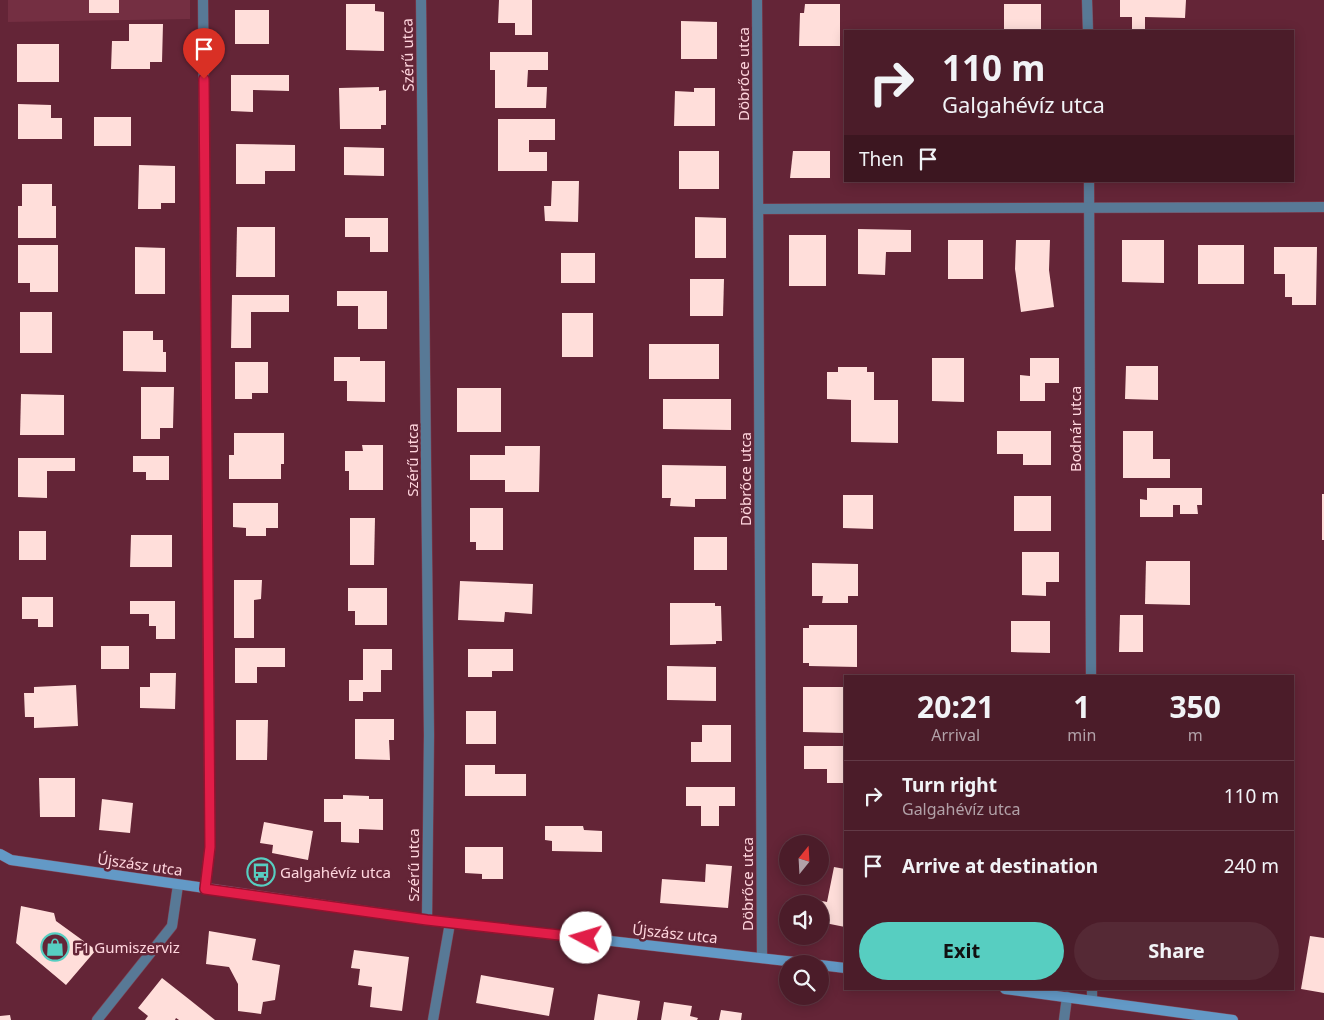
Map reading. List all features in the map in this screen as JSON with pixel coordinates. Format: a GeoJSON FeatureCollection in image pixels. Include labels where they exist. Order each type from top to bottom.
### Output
{"type":"FeatureCollection","features":[{"type":"Feature","properties":{"kind":"street"},"geometry":{"type":"LineString","coordinates":[[203,0],[210,847],[205,889]]}},
{"type":"Feature","properties":{"kind":"street","name":"Szérű utca"},"geometry":{"type":"LineString","coordinates":[[421,0],[429,715],[427,920]]}},
{"type":"Feature","properties":{"kind":"street","name":"Döbrőce utca"},"geometry":{"type":"LineString","coordinates":[[758,0],[762,957]]}},
{"type":"Feature","properties":{"kind":"street"},"geometry":{"type":"LineString","coordinates":[[1087,0],[1088,30]]}},
{"type":"Feature","properties":{"kind":"street","name":"Bodnár utca"},"geometry":{"type":"LineString","coordinates":[[1089,182],[1091,675]]}},
{"type":"Feature","properties":{"kind":"street"},"geometry":{"type":"LineString","coordinates":[[758,209],[1324,207]]}},
{"type":"Feature","properties":{"kind":"street","name":"Újszász utca"},"geometry":{"type":"LineString","coordinates":[[0,854],[11,860],[427,920],[779,959]]}},
{"type":"Feature","properties":{"kind":"street"},"geometry":{"type":"LineString","coordinates":[[96,1020],[172,926],[178,885]]}},
{"type":"Feature","properties":{"kind":"street"},"geometry":{"type":"LineString","coordinates":[[433,1020],[450,923]]}},
{"type":"Feature","properties":{"kind":"street"},"geometry":{"type":"LineString","coordinates":[[829,966],[844,968]]}},
{"type":"Feature","properties":{"kind":"street"},"geometry":{"type":"LineString","coordinates":[[1013,990],[1233,1020]]}},
{"type":"Feature","properties":{"kind":"street"},"geometry":{"type":"LineString","coordinates":[[1092,990],[1092,1000]]}},
{"type":"Feature","properties":{"kind":"street"},"geometry":{"type":"LineString","coordinates":[[1064,1020],[1067,997]]}},
{"type":"Feature","properties":{"kind":"shaded area"},"geometry":{"type":"Polygon","coordinates":[[[8,0],[190,0],[190,19],[8,22],[8,0]]]}},
{"type":"Feature","properties":{"kind":"building"},"geometry":{"type":"Polygon","coordinates":[[[89,0],[119,0],[119,13],[89,13],[89,0]]]}},
{"type":"Feature","properties":{"kind":"building"},"geometry":{"type":"Polygon","coordinates":[[[499,0],[532,0],[532,35],[515,35],[515,23],[498,23],[499,0]]]}},
{"type":"Feature","properties":{"kind":"building"},"geometry":{"type":"Polygon","coordinates":[[[1120,0],[1186,0],[1185,18],[1145,17],[1145,30],[1132,30],[1132,17],[1120,17],[1120,0]]]}},
{"type":"Feature","properties":{"kind":"building"},"geometry":{"type":"Polygon","coordinates":[[[346,4],[375,4],[375,11],[384,12],[384,51],[346,50],[346,4]]]}},
{"type":"Feature","properties":{"kind":"building"},"geometry":{"type":"Polygon","coordinates":[[[805,4],[840,4],[840,46],[799,46],[800,13],[804,13],[805,4]]]}},
{"type":"Feature","properties":{"kind":"building"},"geometry":{"type":"Polygon","coordinates":[[[1004,4],[1041,4],[1041,30],[1004,30],[1004,4]]]}},
{"type":"Feature","properties":{"kind":"building"},"geometry":{"type":"Polygon","coordinates":[[[235,10],[269,10],[269,44],[235,44],[235,10]]]}},
{"type":"Feature","properties":{"kind":"building"},"geometry":{"type":"Polygon","coordinates":[[[681,21],[717,22],[717,59],[681,59],[681,21]]]}},
{"type":"Feature","properties":{"kind":"building"},"geometry":{"type":"Polygon","coordinates":[[[129,24],[163,24],[162,62],[150,62],[150,69],[111,69],[112,41],[129,41],[129,24]]]}},
{"type":"Feature","properties":{"kind":"building"},"geometry":{"type":"Polygon","coordinates":[[[17,44],[59,44],[59,82],[17,82],[17,44]]]}},
{"type":"Feature","properties":{"kind":"building"},"geometry":{"type":"Polygon","coordinates":[[[490,52],[548,52],[548,70],[528,70],[527,87],[547,87],[546,108],[495,108],[495,70],[490,70],[490,52]]]}},
{"type":"Feature","properties":{"kind":"building"},"geometry":{"type":"Polygon","coordinates":[[[231,75],[289,75],[289,91],[253,90],[253,112],[231,111],[231,75]]]}},
{"type":"Feature","properties":{"kind":"building"},"geometry":{"type":"Polygon","coordinates":[[[379,87],[379,91],[386,90],[386,125],[381,125],[381,129],[340,129],[339,88],[379,87]]]}},
{"type":"Feature","properties":{"kind":"building"},"geometry":{"type":"Polygon","coordinates":[[[694,88],[715,88],[715,126],[674,126],[675,91],[694,92],[694,88]]]}},
{"type":"Feature","properties":{"kind":"building"},"geometry":{"type":"Polygon","coordinates":[[[18,104],[51,105],[51,118],[62,118],[62,139],[18,139],[18,104]]]}},
{"type":"Feature","properties":{"kind":"building"},"geometry":{"type":"Polygon","coordinates":[[[94,117],[131,117],[131,146],[94,146],[94,117]]]}},
{"type":"Feature","properties":{"kind":"building"},"geometry":{"type":"Polygon","coordinates":[[[498,119],[555,119],[555,140],[529,140],[529,152],[547,152],[547,171],[498,171],[498,119]]]}},
{"type":"Feature","properties":{"kind":"building"},"geometry":{"type":"Polygon","coordinates":[[[236,144],[295,145],[295,171],[265,171],[265,184],[236,184],[236,144]]]}},
{"type":"Feature","properties":{"kind":"building"},"geometry":{"type":"Polygon","coordinates":[[[344,147],[384,148],[384,176],[344,175],[344,147]]]}},
{"type":"Feature","properties":{"kind":"building"},"geometry":{"type":"Polygon","coordinates":[[[679,151],[719,151],[719,189],[679,189],[679,151]]]}},
{"type":"Feature","properties":{"kind":"building"},"geometry":{"type":"Polygon","coordinates":[[[793,151],[830,151],[830,178],[790,178],[793,151]]]}},
{"type":"Feature","properties":{"kind":"building"},"geometry":{"type":"Polygon","coordinates":[[[139,165],[175,166],[175,203],[161,203],[161,209],[138,209],[139,165]]]}},
{"type":"Feature","properties":{"kind":"building"},"geometry":{"type":"Polygon","coordinates":[[[552,181],[579,181],[578,222],[545,221],[544,206],[551,206],[552,181]]]}},
{"type":"Feature","properties":{"kind":"building"},"geometry":{"type":"Polygon","coordinates":[[[22,184],[52,184],[52,206],[56,206],[56,238],[18,238],[18,206],[22,206],[22,184]]]}},
{"type":"Feature","properties":{"kind":"building"},"geometry":{"type":"Polygon","coordinates":[[[695,217],[726,218],[726,258],[695,258],[695,217]]]}},
{"type":"Feature","properties":{"kind":"building"},"geometry":{"type":"Polygon","coordinates":[[[345,218],[388,218],[388,252],[370,252],[370,237],[345,237],[345,218]]]}},
{"type":"Feature","properties":{"kind":"building"},"geometry":{"type":"Polygon","coordinates":[[[237,227],[275,227],[275,277],[236,277],[237,227]]]}},
{"type":"Feature","properties":{"kind":"building"},"geometry":{"type":"Polygon","coordinates":[[[858,229],[911,230],[911,252],[886,252],[885,275],[858,274],[858,229]]]}},
{"type":"Feature","properties":{"kind":"building"},"geometry":{"type":"Polygon","coordinates":[[[789,235],[826,235],[826,286],[789,286],[789,235]]]}},
{"type":"Feature","properties":{"kind":"building"},"geometry":{"type":"Polygon","coordinates":[[[948,240],[983,240],[983,279],[948,279],[948,240]]]}},
{"type":"Feature","properties":{"kind":"building"},"geometry":{"type":"Polygon","coordinates":[[[1016,240],[1050,240],[1049,270],[1054,307],[1021,312],[1015,269],[1016,240]]]}},
{"type":"Feature","properties":{"kind":"building"},"geometry":{"type":"Polygon","coordinates":[[[1122,240],[1164,240],[1164,283],[1122,282],[1122,240]]]}},
{"type":"Feature","properties":{"kind":"building"},"geometry":{"type":"Polygon","coordinates":[[[18,245],[58,245],[58,292],[30,292],[30,283],[18,283],[18,245]]]}},
{"type":"Feature","properties":{"kind":"building"},"geometry":{"type":"Polygon","coordinates":[[[1198,245],[1244,245],[1244,284],[1198,284],[1198,245]]]}},
{"type":"Feature","properties":{"kind":"building"},"geometry":{"type":"Polygon","coordinates":[[[135,247],[165,248],[165,294],[135,294],[135,247]]]}},
{"type":"Feature","properties":{"kind":"building"},"geometry":{"type":"Polygon","coordinates":[[[1274,247],[1317,247],[1316,305],[1292,305],[1292,297],[1285,297],[1285,274],[1274,274],[1274,247]]]}},
{"type":"Feature","properties":{"kind":"building"},"geometry":{"type":"Polygon","coordinates":[[[561,253],[595,253],[595,283],[561,283],[561,253]]]}},
{"type":"Feature","properties":{"kind":"building"},"geometry":{"type":"Polygon","coordinates":[[[690,279],[724,279],[723,316],[690,316],[690,279]]]}},
{"type":"Feature","properties":{"kind":"building"},"geometry":{"type":"Polygon","coordinates":[[[337,291],[387,291],[387,329],[358,329],[358,306],[337,306],[337,291]]]}},
{"type":"Feature","properties":{"kind":"building"},"geometry":{"type":"Polygon","coordinates":[[[232,295],[289,295],[289,312],[251,312],[251,348],[231,348],[232,295]]]}},
{"type":"Feature","properties":{"kind":"building"},"geometry":{"type":"Polygon","coordinates":[[[20,312],[52,312],[52,353],[20,353],[20,312]]]}},
{"type":"Feature","properties":{"kind":"building"},"geometry":{"type":"Polygon","coordinates":[[[562,313],[593,313],[593,357],[562,357],[562,313]]]}},
{"type":"Feature","properties":{"kind":"building"},"geometry":{"type":"Polygon","coordinates":[[[123,331],[153,331],[153,340],[163,340],[163,352],[166,352],[166,372],[123,371],[123,331]]]}},
{"type":"Feature","properties":{"kind":"building"},"geometry":{"type":"Polygon","coordinates":[[[649,344],[719,344],[719,379],[649,379],[649,344]]]}},
{"type":"Feature","properties":{"kind":"building"},"geometry":{"type":"Polygon","coordinates":[[[334,357],[360,357],[360,361],[385,361],[385,402],[347,401],[347,381],[334,381],[334,357]]]}},
{"type":"Feature","properties":{"kind":"building"},"geometry":{"type":"Polygon","coordinates":[[[932,358],[964,358],[964,402],[932,401],[932,358]]]}},
{"type":"Feature","properties":{"kind":"building"},"geometry":{"type":"Polygon","coordinates":[[[1030,358],[1059,358],[1059,383],[1045,383],[1045,401],[1020,401],[1020,375],[1030,376],[1030,358]]]}},
{"type":"Feature","properties":{"kind":"building"},"geometry":{"type":"Polygon","coordinates":[[[235,362],[268,362],[268,393],[252,393],[252,399],[235,399],[235,362]]]}},
{"type":"Feature","properties":{"kind":"building"},"geometry":{"type":"Polygon","coordinates":[[[1126,366],[1158,366],[1158,400],[1125,399],[1126,366]]]}},
{"type":"Feature","properties":{"kind":"building"},"geometry":{"type":"Polygon","coordinates":[[[838,367],[867,367],[867,372],[874,372],[874,400],[898,400],[898,443],[851,442],[851,400],[827,399],[827,372],[838,372],[838,367]]]}},
{"type":"Feature","properties":{"kind":"building"},"geometry":{"type":"Polygon","coordinates":[[[141,387],[174,387],[173,428],[160,428],[160,439],[141,439],[141,387]]]}},
{"type":"Feature","properties":{"kind":"building"},"geometry":{"type":"Polygon","coordinates":[[[457,388],[501,388],[501,432],[457,432],[457,388]]]}},
{"type":"Feature","properties":{"kind":"building"},"geometry":{"type":"Polygon","coordinates":[[[21,394],[64,395],[64,435],[20,435],[21,394]]]}},
{"type":"Feature","properties":{"kind":"building"},"geometry":{"type":"Polygon","coordinates":[[[663,399],[731,399],[731,430],[663,429],[663,399]]]}},
{"type":"Feature","properties":{"kind":"building"},"geometry":{"type":"Polygon","coordinates":[[[997,431],[1051,431],[1051,465],[1023,465],[1023,454],[997,454],[997,431]]]}},
{"type":"Feature","properties":{"kind":"building"},"geometry":{"type":"Polygon","coordinates":[[[1123,431],[1153,431],[1153,459],[1170,459],[1170,478],[1123,478],[1123,431]]]}},
{"type":"Feature","properties":{"kind":"building"},"geometry":{"type":"Polygon","coordinates":[[[234,433],[284,433],[284,464],[281,464],[281,479],[229,479],[229,455],[234,455],[234,433]]]}},
{"type":"Feature","properties":{"kind":"building"},"geometry":{"type":"Polygon","coordinates":[[[362,445],[383,445],[383,490],[349,490],[349,471],[345,471],[345,451],[363,451],[362,445]]]}},
{"type":"Feature","properties":{"kind":"building"},"geometry":{"type":"Polygon","coordinates":[[[505,446],[540,446],[539,492],[505,492],[505,480],[470,480],[470,455],[505,455],[505,446]]]}},
{"type":"Feature","properties":{"kind":"building"},"geometry":{"type":"Polygon","coordinates":[[[133,456],[169,456],[169,480],[146,480],[146,472],[133,472],[133,456]]]}},
{"type":"Feature","properties":{"kind":"building"},"geometry":{"type":"Polygon","coordinates":[[[18,458],[75,458],[75,471],[47,471],[47,498],[18,497],[18,458]]]}},
{"type":"Feature","properties":{"kind":"building"},"geometry":{"type":"Polygon","coordinates":[[[662,465],[726,466],[726,499],[695,499],[695,507],[670,506],[671,498],[662,498],[662,465]]]}},
{"type":"Feature","properties":{"kind":"building"},"geometry":{"type":"Polygon","coordinates":[[[1147,488],[1202,488],[1202,505],[1197,505],[1198,514],[1180,514],[1180,505],[1173,505],[1173,517],[1140,517],[1140,499],[1147,500],[1147,488]]]}},
{"type":"Feature","properties":{"kind":"building"},"geometry":{"type":"Polygon","coordinates":[[[1322,494],[1324,494],[1324,540],[1322,540],[1322,494]]]}},
{"type":"Feature","properties":{"kind":"building"},"geometry":{"type":"Polygon","coordinates":[[[843,495],[873,495],[873,529],[843,528],[843,495]]]}},
{"type":"Feature","properties":{"kind":"building"},"geometry":{"type":"Polygon","coordinates":[[[1014,496],[1051,496],[1051,531],[1014,531],[1014,496]]]}},
{"type":"Feature","properties":{"kind":"building"},"geometry":{"type":"Polygon","coordinates":[[[233,503],[278,503],[278,528],[266,528],[266,536],[246,536],[246,528],[233,527],[233,503]]]}},
{"type":"Feature","properties":{"kind":"building"},"geometry":{"type":"Polygon","coordinates":[[[470,508],[503,508],[503,550],[476,550],[476,542],[470,542],[470,508]]]}},
{"type":"Feature","properties":{"kind":"building"},"geometry":{"type":"Polygon","coordinates":[[[350,518],[375,518],[374,565],[350,565],[350,518]]]}},
{"type":"Feature","properties":{"kind":"building"},"geometry":{"type":"Polygon","coordinates":[[[19,531],[46,531],[46,560],[19,560],[19,531]]]}},
{"type":"Feature","properties":{"kind":"building"},"geometry":{"type":"Polygon","coordinates":[[[131,535],[172,535],[172,567],[130,567],[131,535]]]}},
{"type":"Feature","properties":{"kind":"building"},"geometry":{"type":"Polygon","coordinates":[[[694,537],[727,537],[727,570],[694,570],[694,537]]]}},
{"type":"Feature","properties":{"kind":"building"},"geometry":{"type":"Polygon","coordinates":[[[1022,552],[1059,552],[1059,582],[1046,582],[1046,596],[1022,595],[1022,552]]]}},
{"type":"Feature","properties":{"kind":"building"},"geometry":{"type":"Polygon","coordinates":[[[1146,561],[1190,561],[1190,605],[1145,604],[1146,561]]]}},
{"type":"Feature","properties":{"kind":"building"},"geometry":{"type":"Polygon","coordinates":[[[812,563],[858,564],[858,596],[848,596],[848,603],[822,603],[823,596],[812,596],[812,563]]]}},
{"type":"Feature","properties":{"kind":"building"},"geometry":{"type":"Polygon","coordinates":[[[234,580],[262,580],[261,599],[254,600],[254,638],[234,638],[234,580]]]}},
{"type":"Feature","properties":{"kind":"building"},"geometry":{"type":"Polygon","coordinates":[[[460,581],[533,584],[532,614],[505,612],[504,622],[458,620],[460,581]]]}},
{"type":"Feature","properties":{"kind":"building"},"geometry":{"type":"Polygon","coordinates":[[[348,588],[387,588],[387,625],[355,625],[355,611],[348,611],[348,588]]]}},
{"type":"Feature","properties":{"kind":"building"},"geometry":{"type":"Polygon","coordinates":[[[22,597],[53,597],[53,627],[38,627],[38,619],[22,619],[22,597]]]}},
{"type":"Feature","properties":{"kind":"building"},"geometry":{"type":"Polygon","coordinates":[[[130,601],[175,601],[175,639],[156,639],[156,626],[149,626],[149,614],[130,614],[130,601]]]}},
{"type":"Feature","properties":{"kind":"building"},"geometry":{"type":"Polygon","coordinates":[[[670,603],[715,603],[715,606],[721,606],[722,641],[716,641],[716,644],[670,645],[670,603]]]}},
{"type":"Feature","properties":{"kind":"building"},"geometry":{"type":"Polygon","coordinates":[[[1120,615],[1143,615],[1143,652],[1119,652],[1120,615]]]}},
{"type":"Feature","properties":{"kind":"building"},"geometry":{"type":"Polygon","coordinates":[[[1011,621],[1050,621],[1050,653],[1011,652],[1011,621]]]}},
{"type":"Feature","properties":{"kind":"building"},"geometry":{"type":"Polygon","coordinates":[[[809,625],[857,625],[857,667],[809,666],[809,663],[803,663],[803,628],[809,628],[809,625]]]}},
{"type":"Feature","properties":{"kind":"building"},"geometry":{"type":"Polygon","coordinates":[[[101,646],[129,646],[129,669],[101,669],[101,646]]]}},
{"type":"Feature","properties":{"kind":"building"},"geometry":{"type":"Polygon","coordinates":[[[235,648],[285,648],[285,667],[257,667],[257,683],[235,683],[235,648]]]}},
{"type":"Feature","properties":{"kind":"building"},"geometry":{"type":"Polygon","coordinates":[[[363,649],[392,649],[392,670],[381,670],[381,692],[363,692],[363,701],[349,701],[349,680],[363,680],[363,649]]]}},
{"type":"Feature","properties":{"kind":"building"},"geometry":{"type":"Polygon","coordinates":[[[468,649],[513,649],[513,671],[492,671],[492,677],[468,677],[468,649]]]}},
{"type":"Feature","properties":{"kind":"building"},"geometry":{"type":"Polygon","coordinates":[[[667,666],[716,667],[716,701],[667,700],[667,666]]]}},
{"type":"Feature","properties":{"kind":"building"},"geometry":{"type":"Polygon","coordinates":[[[150,673],[176,673],[175,709],[140,708],[140,687],[150,687],[150,673]]]}},
{"type":"Feature","properties":{"kind":"building"},"geometry":{"type":"Polygon","coordinates":[[[76,685],[78,726],[34,728],[34,717],[25,717],[24,693],[34,693],[34,687],[76,685]]]}},
{"type":"Feature","properties":{"kind":"building"},"geometry":{"type":"Polygon","coordinates":[[[803,687],[844,687],[844,733],[803,732],[803,687]]]}},
{"type":"Feature","properties":{"kind":"building"},"geometry":{"type":"Polygon","coordinates":[[[466,711],[496,711],[496,744],[466,744],[466,711]]]}},
{"type":"Feature","properties":{"kind":"building"},"geometry":{"type":"Polygon","coordinates":[[[355,719],[394,719],[394,740],[389,740],[390,760],[355,759],[355,719]]]}},
{"type":"Feature","properties":{"kind":"building"},"geometry":{"type":"Polygon","coordinates":[[[236,720],[268,720],[267,760],[236,760],[236,720]]]}},
{"type":"Feature","properties":{"kind":"building"},"geometry":{"type":"Polygon","coordinates":[[[702,725],[731,725],[731,762],[691,762],[691,742],[702,742],[702,725]]]}},
{"type":"Feature","properties":{"kind":"building"},"geometry":{"type":"Polygon","coordinates":[[[804,746],[844,746],[844,783],[827,783],[827,769],[804,769],[804,746]]]}},
{"type":"Feature","properties":{"kind":"building"},"geometry":{"type":"Polygon","coordinates":[[[465,765],[495,765],[495,774],[526,774],[526,796],[465,796],[465,765]]]}},
{"type":"Feature","properties":{"kind":"building"},"geometry":{"type":"Polygon","coordinates":[[[39,778],[75,778],[75,817],[40,817],[39,778]]]}},
{"type":"Feature","properties":{"kind":"building"},"geometry":{"type":"Polygon","coordinates":[[[686,787],[735,787],[735,806],[719,806],[719,826],[701,826],[701,806],[686,806],[686,787]]]}},
{"type":"Feature","properties":{"kind":"building"},"geometry":{"type":"Polygon","coordinates":[[[343,795],[369,796],[369,799],[383,799],[383,830],[359,829],[359,843],[341,842],[341,822],[324,822],[324,799],[343,799],[343,795]]]}},
{"type":"Feature","properties":{"kind":"building"},"geometry":{"type":"Polygon","coordinates":[[[102,799],[133,803],[130,833],[99,830],[102,799]]]}},
{"type":"Feature","properties":{"kind":"building"},"geometry":{"type":"Polygon","coordinates":[[[264,822],[313,831],[308,860],[272,853],[273,845],[260,843],[264,822]]]}},
{"type":"Feature","properties":{"kind":"building"},"geometry":{"type":"Polygon","coordinates":[[[545,826],[583,826],[584,830],[602,831],[602,852],[552,851],[552,841],[545,840],[545,826]]]}},
{"type":"Feature","properties":{"kind":"building"},"geometry":{"type":"Polygon","coordinates":[[[465,847],[503,847],[503,879],[482,879],[482,874],[465,873],[465,847]]]}},
{"type":"Feature","properties":{"kind":"building"},"geometry":{"type":"Polygon","coordinates":[[[706,864],[732,866],[728,908],[660,903],[662,879],[705,882],[706,864]]]}},
{"type":"Feature","properties":{"kind":"building"},"geometry":{"type":"Polygon","coordinates":[[[834,867],[844,869],[844,927],[829,924],[828,895],[834,867]]]}},
{"type":"Feature","properties":{"kind":"building","name":"F1 Gumiszerviz"},"geometry":{"type":"Polygon","coordinates":[[[21,906],[54,913],[56,921],[96,950],[66,985],[16,943],[21,906]]]}},
{"type":"Feature","properties":{"kind":"building"},"geometry":{"type":"Polygon","coordinates":[[[209,931],[256,939],[252,960],[280,965],[275,1000],[263,1002],[261,1014],[238,1011],[238,984],[229,967],[206,964],[209,931]]]}},
{"type":"Feature","properties":{"kind":"building"},"geometry":{"type":"Polygon","coordinates":[[[1310,936],[1324,938],[1324,993],[1301,989],[1310,936]]]}},
{"type":"Feature","properties":{"kind":"building"},"geometry":{"type":"Polygon","coordinates":[[[354,950],[409,957],[402,1011],[370,1007],[372,987],[358,985],[360,969],[351,968],[354,950]]]}},
{"type":"Feature","properties":{"kind":"building"},"geometry":{"type":"Polygon","coordinates":[[[481,975],[554,988],[549,1016],[476,1003],[481,975]]]}},
{"type":"Feature","properties":{"kind":"building"},"geometry":{"type":"Polygon","coordinates":[[[162,978],[215,1020],[179,1020],[176,1018],[175,1020],[145,1020],[148,1016],[138,1008],[162,978]]]}},
{"type":"Feature","properties":{"kind":"building"},"geometry":{"type":"Polygon","coordinates":[[[598,994],[640,1001],[637,1020],[594,1020],[598,994]]]}},
{"type":"Feature","properties":{"kind":"building"},"geometry":{"type":"Polygon","coordinates":[[[664,1002],[692,1006],[690,1016],[698,1018],[697,1020],[661,1020],[664,1002]]]}},
{"type":"Feature","properties":{"kind":"building"},"geometry":{"type":"Polygon","coordinates":[[[721,1010],[742,1013],[741,1020],[719,1020],[721,1010]]]}},
{"type":"Feature","properties":{"kind":"building"},"geometry":{"type":"Polygon","coordinates":[[[10,1015],[11,1020],[0,1020],[0,1016],[10,1015]]]}},
{"type":"Feature","properties":{"kind":"place","name":"Galgahévíz utca"},"geometry":{"type":"Point","coordinates":[261,872]}},
{"type":"Feature","properties":{"kind":"place","name":"F1 Gumiszerviz"},"geometry":{"type":"Point","coordinates":[55,947]}},
{"type":"Feature","properties":{"kind":"route"},"geometry":{"type":"LineString","coordinates":[[204,79],[210,847],[205,889],[427,920],[586,938]]}}]}
